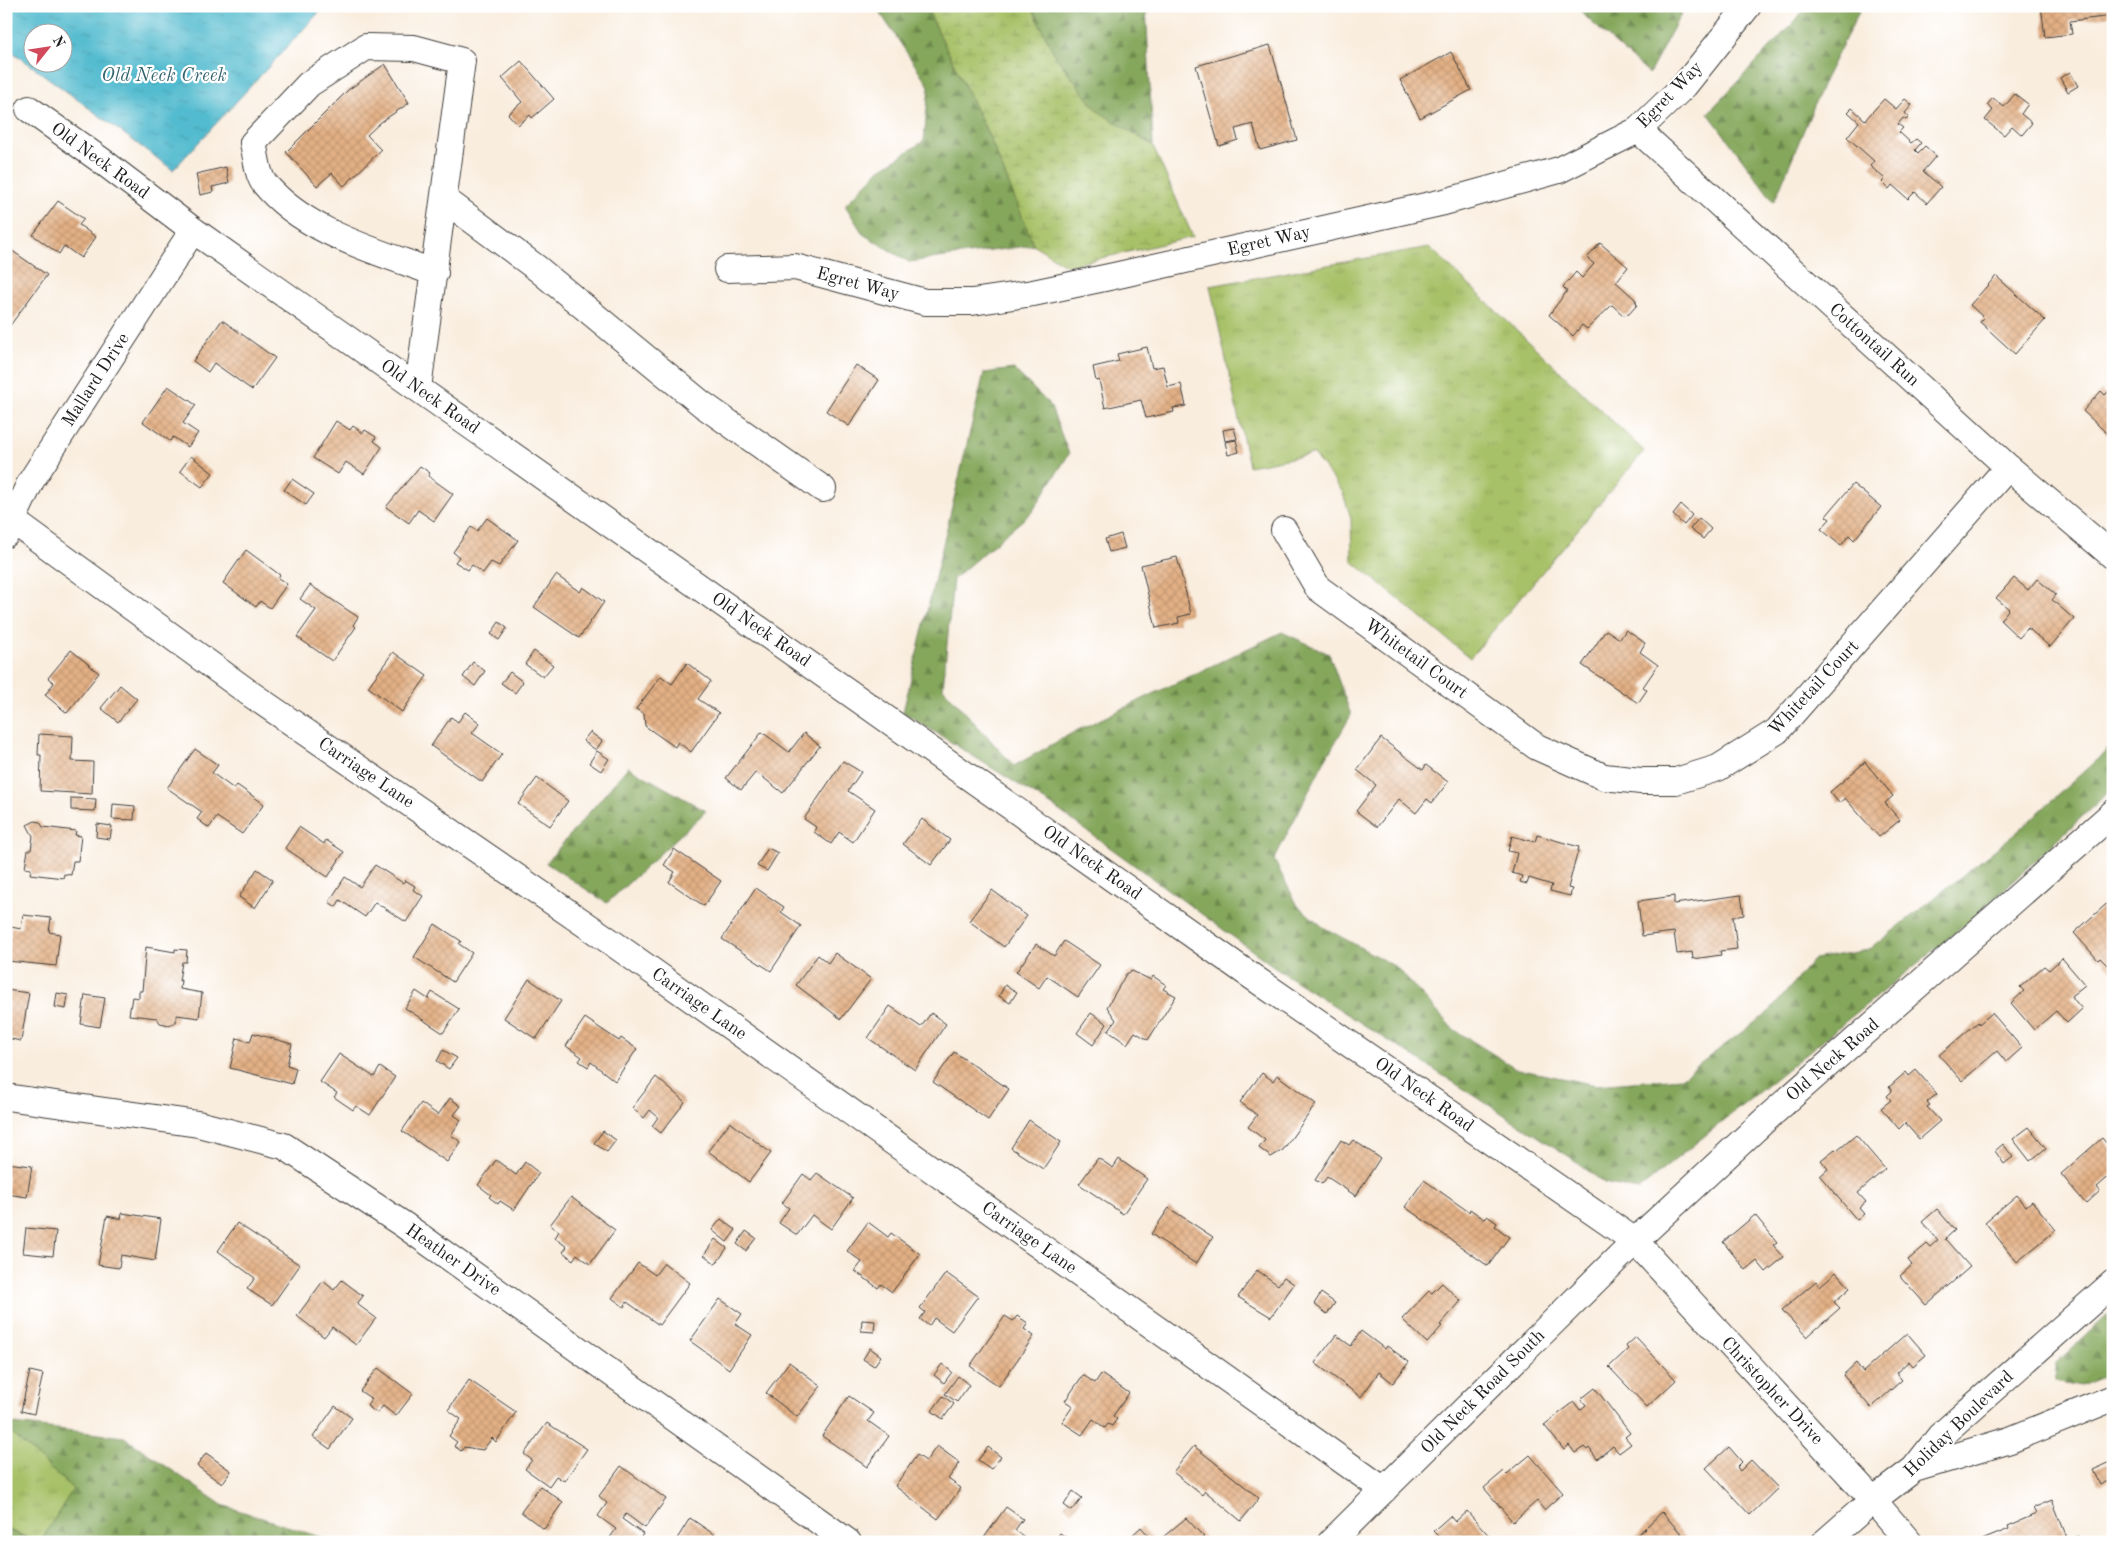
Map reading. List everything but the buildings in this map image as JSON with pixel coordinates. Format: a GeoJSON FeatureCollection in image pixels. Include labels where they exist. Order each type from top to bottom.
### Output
{"type":"FeatureCollection","features":[{"type":"Feature","properties":{"kind":"street","name":"Egret Way"},"geometry":{"type":"LineString","coordinates":[[727,269],[795,267],[925,302],[972,302],[1033,293],[1444,202],[1559,170],[1638,130],[1685,85],[1748,6]]}},
{"type":"Feature","properties":{"kind":"street"},"geometry":{"type":"LineString","coordinates":[[418,388],[435,273],[462,60],[414,48],[366,47],[309,84],[253,143],[263,182],[295,211],[340,237],[435,273]]}},
{"type":"Feature","properties":{"kind":"street","name":"Old Neck Road"},"geometry":{"type":"LineString","coordinates":[[29,109],[193,230],[1244,971],[1634,1241],[1766,1119],[2113,812]]}},
{"type":"Feature","properties":{"kind":"street","name":"Cottontail Run"},"geometry":{"type":"LineString","coordinates":[[1638,130],[2008,467],[2113,556]]}},
{"type":"Feature","properties":{"kind":"street"},"geometry":{"type":"LineString","coordinates":[[444,199],[538,269],[702,404],[823,489]]}},
{"type":"Feature","properties":{"kind":"street","name":"Mallard Drive"},"geometry":{"type":"LineString","coordinates":[[9,527],[31,482],[193,230]]}},
{"type":"Feature","properties":{"kind":"street","name":"Whitetail Court"},"geometry":{"type":"LineString","coordinates":[[1284,530],[1318,588],[1537,747],[1604,777],[1641,781],[1676,781],[1718,768],[1777,731],[2008,467]]}},
{"type":"Feature","properties":{"kind":"street","name":"Carriage Lane"},"geometry":{"type":"LineString","coordinates":[[9,527],[614,944],[1384,1490]]}},
{"type":"Feature","properties":{"kind":"street","name":"Heather Drive"},"geometry":{"type":"LineString","coordinates":[[6,1097],[198,1124],[284,1146],[404,1225],[848,1542]]}},
{"type":"Feature","properties":{"kind":"street","name":"Old Neck Road South"},"geometry":{"type":"LineString","coordinates":[[1331,1542],[1634,1241]]}},
{"type":"Feature","properties":{"kind":"street","name":"Christopher Drive"},"geometry":{"type":"LineString","coordinates":[[1634,1241],[1873,1500],[1908,1542]]}},
{"type":"Feature","properties":{"kind":"street","name":"Holiday Boulevard"},"geometry":{"type":"LineString","coordinates":[[1825,1542],[1873,1500],[1914,1469],[1940,1436],[2113,1283]]}},
{"type":"Feature","properties":{"kind":"street"},"geometry":{"type":"LineString","coordinates":[[1914,1469],[2010,1440],[2113,1398]]}},
{"type":"Feature","properties":{"kind":"green space"},"geometry":{"type":"Polygon","coordinates":[[[861,6],[926,6],[990,138],[1034,245],[909,262],[863,234],[845,205],[879,170],[924,141],[929,86],[879,11],[861,6]]]}},
{"type":"Feature","properties":{"kind":"green space"},"geometry":{"type":"Polygon","coordinates":[[[926,6],[1031,6],[1055,56],[1098,111],[1153,146],[1193,237],[1067,266],[1034,245],[990,138],[926,6]]]}},
{"type":"Feature","properties":{"kind":"green space"},"geometry":{"type":"Polygon","coordinates":[[[1031,6],[1146,6],[1153,146],[1098,111],[1055,56],[1031,6]]]}},
{"type":"Feature","properties":{"kind":"green space"},"geometry":{"type":"Polygon","coordinates":[[[1577,6],[1685,6],[1649,74],[1586,17],[1577,6]]]}},
{"type":"Feature","properties":{"kind":"green space"},"geometry":{"type":"Polygon","coordinates":[[[1809,6],[1862,6],[1825,79],[1774,202],[1708,113],[1809,6]]]}},
{"type":"Feature","properties":{"kind":"green space"},"geometry":{"type":"Polygon","coordinates":[[[1429,247],[1644,451],[1470,658],[1352,561],[1351,518],[1342,491],[1313,454],[1249,466],[1210,286],[1429,247]]]}},
{"type":"Feature","properties":{"kind":"green space"},"geometry":{"type":"Polygon","coordinates":[[[1014,369],[1050,405],[1069,454],[1032,512],[953,579],[943,688],[1014,766],[1074,732],[1282,632],[1329,654],[1351,715],[1321,767],[1274,860],[1298,906],[1323,927],[1396,967],[1453,1029],[1517,1069],[1596,1085],[1681,1078],[1770,1011],[1814,959],[1869,950],[2017,832],[2113,745],[2113,788],[1972,919],[1638,1190],[1604,1183],[1570,1157],[1283,973],[1054,807],[903,712],[984,373],[1014,369]]]}},
{"type":"Feature","properties":{"kind":"green space"},"geometry":{"type":"Polygon","coordinates":[[[628,767],[706,811],[607,903],[546,863],[628,767]]]}},
{"type":"Feature","properties":{"kind":"green space"},"geometry":{"type":"Polygon","coordinates":[[[2113,1310],[2113,1373],[2081,1386],[2055,1381],[2055,1364],[2113,1310]]]}},
{"type":"Feature","properties":{"kind":"green space"},"geometry":{"type":"Polygon","coordinates":[[[6,1423],[124,1437],[222,1505],[336,1542],[40,1542],[73,1489],[6,1428],[6,1423]]]}},
{"type":"Feature","properties":{"kind":"green space"},"geometry":{"type":"Polygon","coordinates":[[[6,1428],[74,1489],[40,1542],[6,1529],[6,1428]]]}},
{"type":"Feature","properties":{"kind":"green space"},"geometry":{"type":"Polygon","coordinates":[[[6,1529],[35,1542],[6,1542],[6,1529]]]}},
{"type":"Feature","properties":{"kind":"water","name":"Old Neck Creek"},"geometry":{"type":"Polygon","coordinates":[[[6,6],[325,6],[173,170],[40,72],[72,72],[72,22],[22,22],[22,59],[6,47],[6,6]]]}}]}
